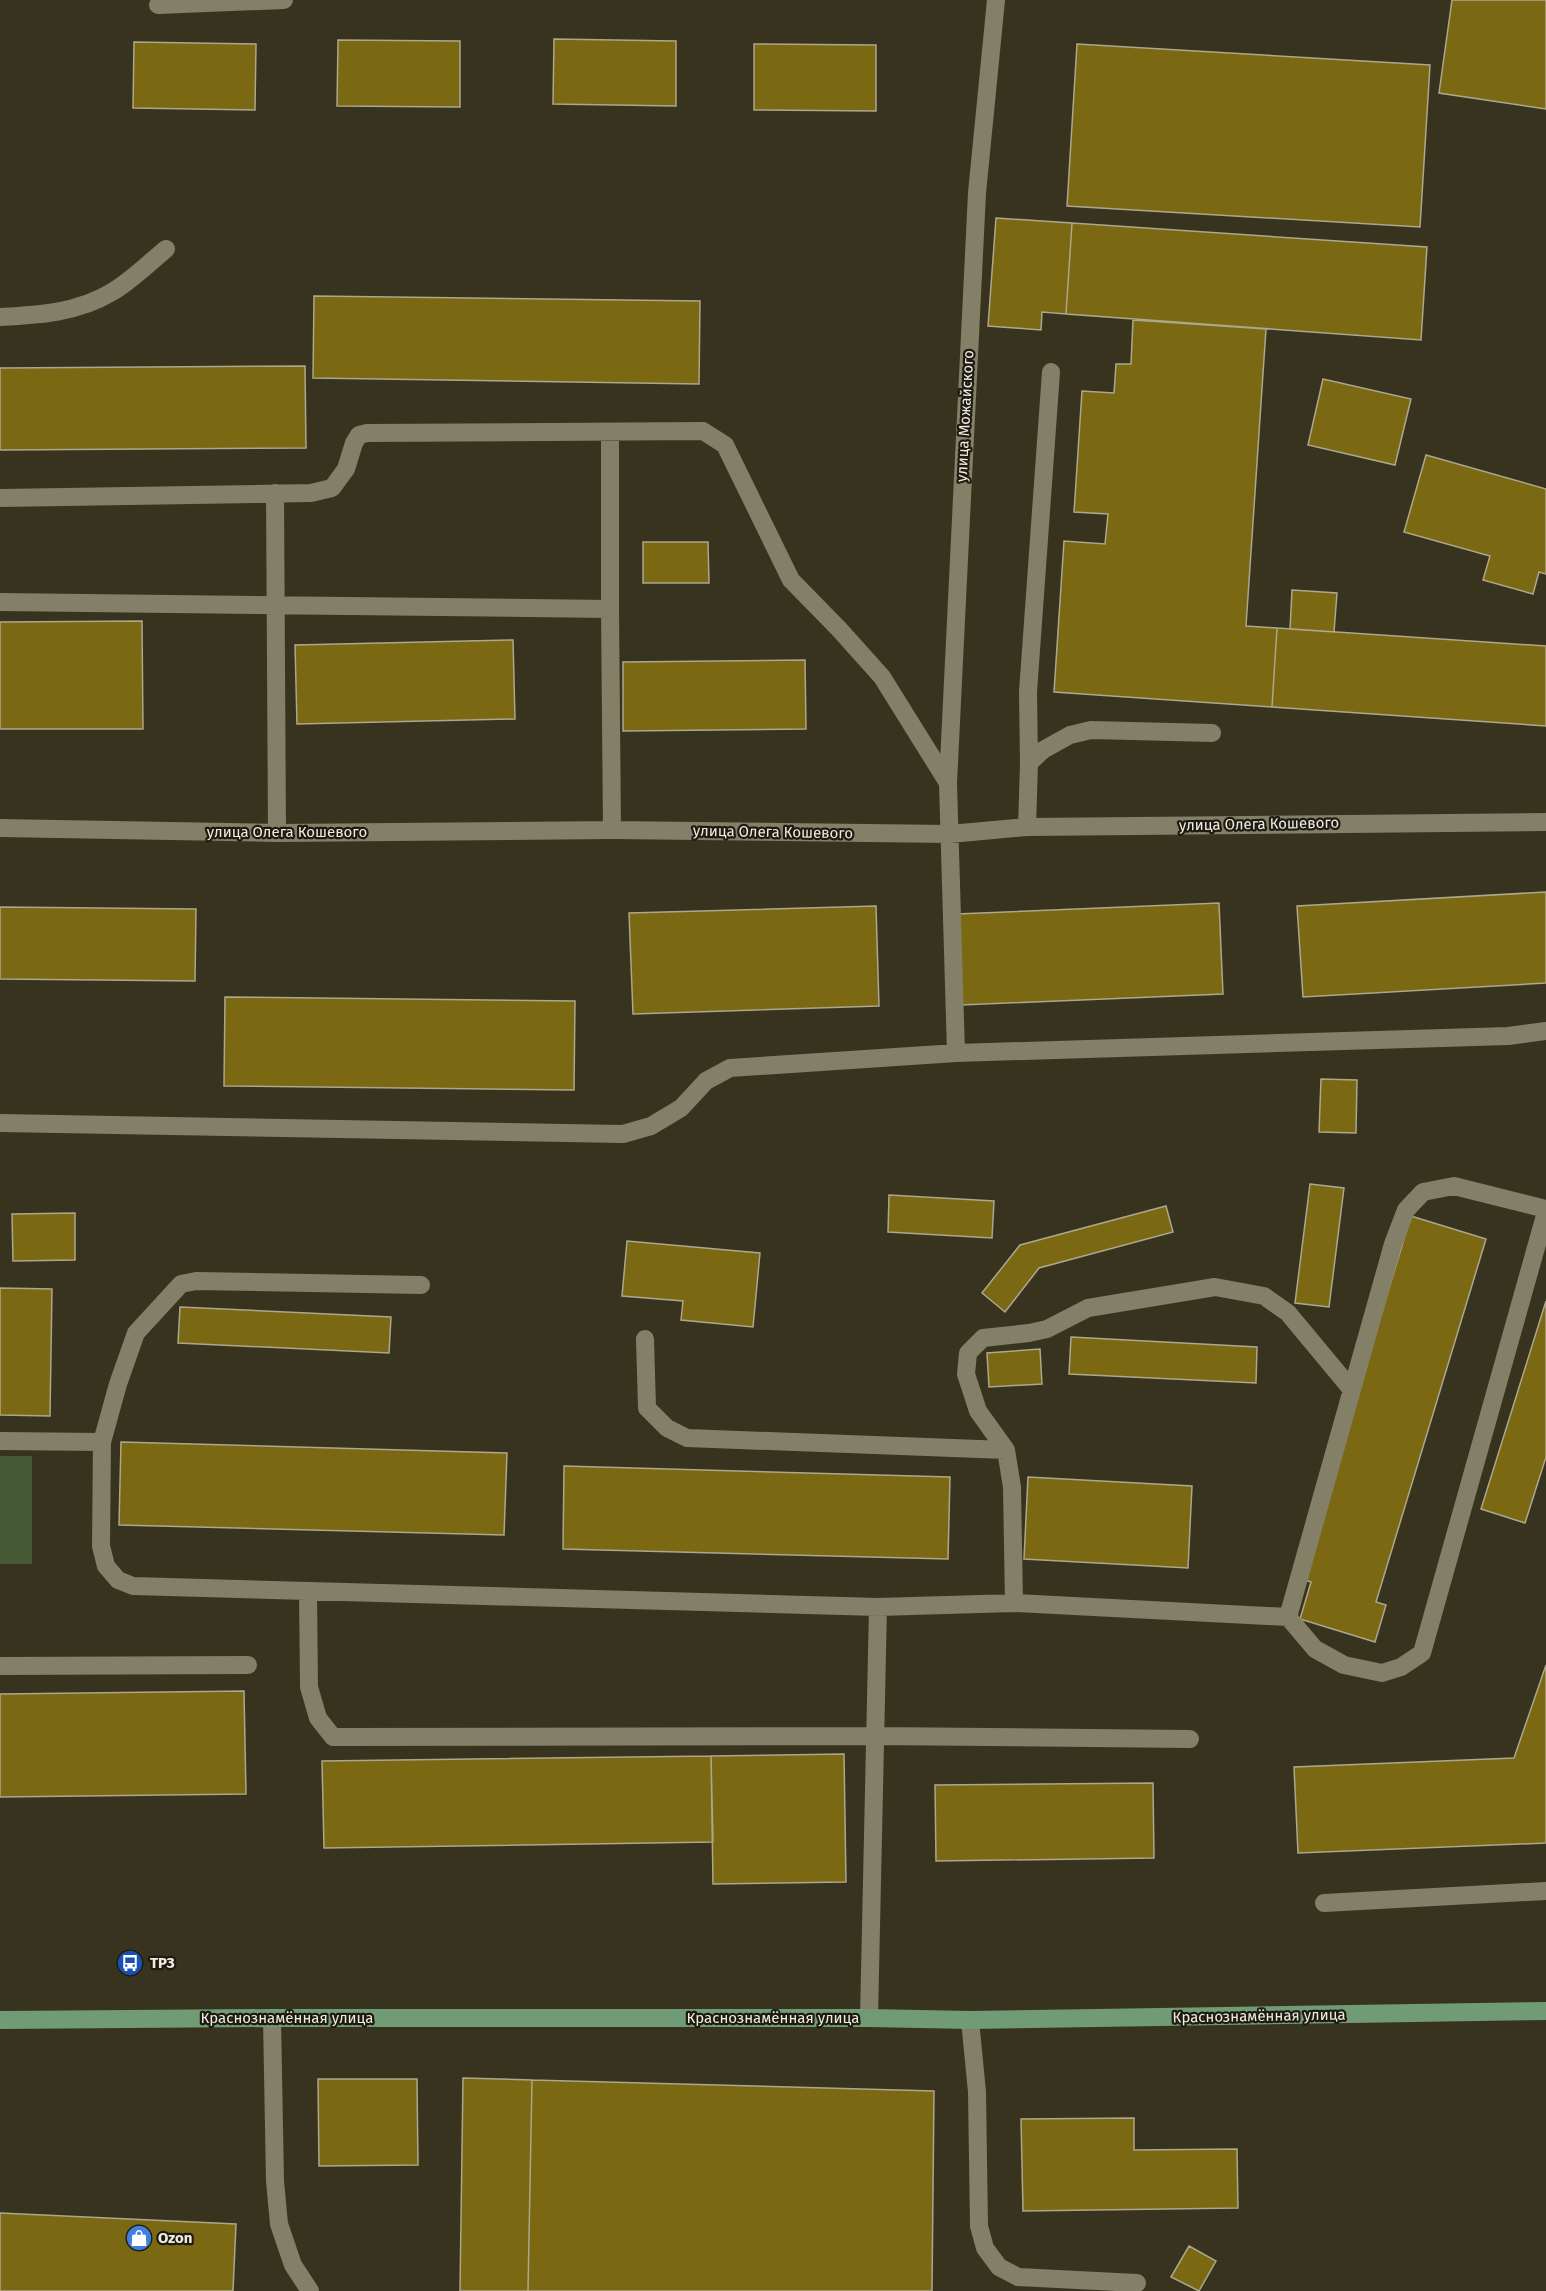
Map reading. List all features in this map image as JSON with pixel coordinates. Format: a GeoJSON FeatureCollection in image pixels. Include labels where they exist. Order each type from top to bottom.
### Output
{"type":"FeatureCollection","features":[{"type":"Feature","properties":{"kind":"main road","name":"Краснознамённая улица"},"geometry":{"type":"LineString","coordinates":[[0,2020],[869,2018],[970,2020],[1546,2011]]}},
{"type":"Feature","properties":{"kind":"lane"},"geometry":{"type":"LineString","coordinates":[[158,5],[284,0]]}},
{"type":"Feature","properties":{"kind":"lane","name":"улица Можайского"},"geometry":{"type":"LineString","coordinates":[[956,1053],[948,783],[977,193],[996,0]]}},
{"type":"Feature","properties":{"kind":"lane"},"geometry":{"type":"LineString","coordinates":[[0,317],[46,315],[84,306],[113,292],[166,249]]}},
{"type":"Feature","properties":{"kind":"lane"},"geometry":{"type":"LineString","coordinates":[[1027,827],[1028,692],[1051,372]]}},
{"type":"Feature","properties":{"kind":"lane"},"geometry":{"type":"LineString","coordinates":[[0,498],[311,493],[332,488],[346,470],[354,443],[359,435],[703,431],[725,445],[791,580],[882,676],[948,783]]}},
{"type":"Feature","properties":{"kind":"lane"},"geometry":{"type":"LineString","coordinates":[[610,432],[612,831]]}},
{"type":"Feature","properties":{"kind":"lane"},"geometry":{"type":"LineString","coordinates":[[275,494],[277,833]]}},
{"type":"Feature","properties":{"kind":"lane"},"geometry":{"type":"LineString","coordinates":[[0,602],[610,609]]}},
{"type":"Feature","properties":{"kind":"lane"},"geometry":{"type":"LineString","coordinates":[[1029,763],[1043,750],[1070,735],[1091,730],[1212,733]]}},
{"type":"Feature","properties":{"kind":"lane","name":"улица Олега Кошевого"},"geometry":{"type":"LineString","coordinates":[[0,828],[277,833],[612,831],[950,834],[1027,827],[1546,822]]}},
{"type":"Feature","properties":{"kind":"lane"},"geometry":{"type":"LineString","coordinates":[[0,1123],[623,1134],[651,1126],[681,1108],[706,1081],[730,1068],[956,1053],[1496,1037],[1546,1031]]}},
{"type":"Feature","properties":{"kind":"lane"},"geometry":{"type":"LineString","coordinates":[[420,1285],[196,1281],[181,1284],[136,1333],[118,1383],[102,1442],[101,1546],[105,1566],[118,1580],[133,1586],[878,1607],[1014,1603],[1288,1617],[1315,1649],[1344,1665],[1382,1673],[1401,1667],[1422,1653],[1546,1210],[1454,1186],[1423,1192],[1406,1210],[1393,1244],[1288,1617]]}},
{"type":"Feature","properties":{"kind":"lane"},"geometry":{"type":"LineString","coordinates":[[1014,1603],[1012,1486],[1006,1450],[978,1411],[966,1374],[968,1353],[983,1338],[1029,1334],[1047,1329],[1088,1308],[1215,1287],[1264,1296],[1288,1313],[1352,1390]]}},
{"type":"Feature","properties":{"kind":"lane"},"geometry":{"type":"LineString","coordinates":[[645,1339],[647,1408],[667,1428],[687,1438],[1006,1450]]}},
{"type":"Feature","properties":{"kind":"lane"},"geometry":{"type":"LineString","coordinates":[[0,1441],[102,1442]]}},
{"type":"Feature","properties":{"kind":"lane"},"geometry":{"type":"LineString","coordinates":[[308,1591],[309,1687],[318,1718],[333,1737],[875,1736],[1190,1739]]}},
{"type":"Feature","properties":{"kind":"lane"},"geometry":{"type":"LineString","coordinates":[[869,2018],[878,1607]]}},
{"type":"Feature","properties":{"kind":"lane"},"geometry":{"type":"LineString","coordinates":[[0,1666],[248,1665]]}},
{"type":"Feature","properties":{"kind":"lane"},"geometry":{"type":"LineString","coordinates":[[1324,1903],[1546,1891]]}},
{"type":"Feature","properties":{"kind":"lane"},"geometry":{"type":"LineString","coordinates":[[272,2018],[275,2181],[279,2224],[293,2265],[310,2291]]}},
{"type":"Feature","properties":{"kind":"lane"},"geometry":{"type":"LineString","coordinates":[[970,2020],[977,2092],[980,2226],[985,2248],[999,2267],[1018,2277],[1137,2283]]}},
{"type":"Feature","properties":{"kind":"green space"},"geometry":{"type":"Polygon","coordinates":[[[0,1456],[32,1456],[32,1564],[0,1564],[0,1456]]]}},
{"type":"Feature","properties":{"kind":"building"},"geometry":{"type":"Polygon","coordinates":[[[1452,0],[1546,0],[1546,109],[1439,93],[1452,0]]]}},
{"type":"Feature","properties":{"kind":"building"},"geometry":{"type":"Polygon","coordinates":[[[554,39],[676,41],[676,106],[553,104],[554,39]]]}},
{"type":"Feature","properties":{"kind":"building"},"geometry":{"type":"Polygon","coordinates":[[[338,40],[460,41],[460,107],[337,106],[338,40]]]}},
{"type":"Feature","properties":{"kind":"building"},"geometry":{"type":"Polygon","coordinates":[[[134,42],[256,44],[255,110],[133,108],[134,42]]]}},
{"type":"Feature","properties":{"kind":"building"},"geometry":{"type":"Polygon","coordinates":[[[754,44],[876,45],[876,111],[754,110],[754,44]]]}},
{"type":"Feature","properties":{"kind":"building"},"geometry":{"type":"Polygon","coordinates":[[[1077,44],[1430,65],[1420,227],[1067,206],[1077,44]]]}},
{"type":"Feature","properties":{"kind":"building"},"geometry":{"type":"Polygon","coordinates":[[[996,218],[1072,223],[1066,314],[1042,312],[1041,330],[988,326],[996,218]]]}},
{"type":"Feature","properties":{"kind":"building"},"geometry":{"type":"Polygon","coordinates":[[[1072,223],[1427,247],[1421,340],[1066,314],[1072,223]]]}},
{"type":"Feature","properties":{"kind":"building"},"geometry":{"type":"Polygon","coordinates":[[[314,296],[700,301],[699,384],[313,378],[314,296]]]}},
{"type":"Feature","properties":{"kind":"building"},"geometry":{"type":"Polygon","coordinates":[[[1133,320],[1266,329],[1246,626],[1277,628],[1272,707],[1054,692],[1064,541],[1105,544],[1108,514],[1074,512],[1082,391],[1114,393],[1116,364],[1131,364],[1133,320]]]}},
{"type":"Feature","properties":{"kind":"building"},"geometry":{"type":"Polygon","coordinates":[[[305,366],[306,448],[0,450],[0,368],[305,366]]]}},
{"type":"Feature","properties":{"kind":"building"},"geometry":{"type":"Polygon","coordinates":[[[1323,379],[1411,399],[1395,465],[1308,445],[1323,379]]]}},
{"type":"Feature","properties":{"kind":"building"},"geometry":{"type":"Polygon","coordinates":[[[1426,455],[1546,489],[1546,574],[1539,572],[1533,594],[1483,580],[1490,556],[1404,532],[1426,455]]]}},
{"type":"Feature","properties":{"kind":"building"},"geometry":{"type":"Polygon","coordinates":[[[643,542],[708,542],[709,583],[643,583],[643,542]]]}},
{"type":"Feature","properties":{"kind":"building"},"geometry":{"type":"Polygon","coordinates":[[[1292,590],[1337,593],[1334,632],[1290,629],[1292,590]]]}},
{"type":"Feature","properties":{"kind":"building"},"geometry":{"type":"Polygon","coordinates":[[[142,621],[143,729],[0,729],[0,622],[142,621]]]}},
{"type":"Feature","properties":{"kind":"building"},"geometry":{"type":"Polygon","coordinates":[[[1277,628],[1546,646],[1546,726],[1272,707],[1277,628]]]}},
{"type":"Feature","properties":{"kind":"building"},"geometry":{"type":"Polygon","coordinates":[[[513,640],[515,719],[297,724],[295,645],[513,640]]]}},
{"type":"Feature","properties":{"kind":"building"},"geometry":{"type":"Polygon","coordinates":[[[805,660],[806,729],[623,731],[623,662],[805,660]]]}},
{"type":"Feature","properties":{"kind":"building"},"geometry":{"type":"Polygon","coordinates":[[[1546,892],[1546,983],[1303,997],[1297,906],[1546,892]]]}},
{"type":"Feature","properties":{"kind":"building"},"geometry":{"type":"Polygon","coordinates":[[[1219,903],[1223,994],[961,1005],[957,914],[1219,903]]]}},
{"type":"Feature","properties":{"kind":"building"},"geometry":{"type":"Polygon","coordinates":[[[876,906],[879,1006],[633,1014],[629,913],[876,906]]]}},
{"type":"Feature","properties":{"kind":"building"},"geometry":{"type":"Polygon","coordinates":[[[0,907],[196,909],[195,981],[0,979],[0,907]]]}},
{"type":"Feature","properties":{"kind":"building"},"geometry":{"type":"Polygon","coordinates":[[[225,997],[575,1001],[574,1090],[224,1086],[225,997]]]}},
{"type":"Feature","properties":{"kind":"building"},"geometry":{"type":"Polygon","coordinates":[[[1321,1079],[1357,1080],[1356,1133],[1319,1132],[1321,1079]]]}},
{"type":"Feature","properties":{"kind":"building"},"geometry":{"type":"Polygon","coordinates":[[[1310,1184],[1344,1188],[1329,1307],[1295,1303],[1310,1184]]]}},
{"type":"Feature","properties":{"kind":"building"},"geometry":{"type":"Polygon","coordinates":[[[889,1195],[994,1201],[992,1238],[888,1232],[889,1195]]]}},
{"type":"Feature","properties":{"kind":"building"},"geometry":{"type":"Polygon","coordinates":[[[1166,1206],[1173,1232],[1039,1268],[1005,1312],[982,1293],[1020,1245],[1166,1206]]]}},
{"type":"Feature","properties":{"kind":"building"},"geometry":{"type":"Polygon","coordinates":[[[75,1213],[75,1260],[13,1261],[12,1214],[75,1213]]]}},
{"type":"Feature","properties":{"kind":"building"},"geometry":{"type":"Polygon","coordinates":[[[1411,1216],[1486,1239],[1376,1602],[1386,1605],[1375,1642],[1300,1619],[1311,1582],[1301,1579],[1411,1216]]]}},
{"type":"Feature","properties":{"kind":"building"},"geometry":{"type":"Polygon","coordinates":[[[627,1241],[760,1253],[753,1327],[681,1320],[683,1301],[622,1296],[627,1241]]]}},
{"type":"Feature","properties":{"kind":"building"},"geometry":{"type":"Polygon","coordinates":[[[0,1288],[52,1289],[50,1416],[0,1415],[0,1288]]]}},
{"type":"Feature","properties":{"kind":"building"},"geometry":{"type":"Polygon","coordinates":[[[1546,1301],[1546,1457],[1525,1523],[1481,1509],[1546,1301]]]}},
{"type":"Feature","properties":{"kind":"building"},"geometry":{"type":"Polygon","coordinates":[[[180,1307],[391,1317],[389,1353],[178,1343],[180,1307]]]}},
{"type":"Feature","properties":{"kind":"building"},"geometry":{"type":"Polygon","coordinates":[[[1071,1337],[1257,1347],[1256,1383],[1069,1374],[1071,1337]]]}},
{"type":"Feature","properties":{"kind":"building"},"geometry":{"type":"Polygon","coordinates":[[[1040,1349],[1042,1384],[989,1387],[987,1353],[1040,1349]]]}},
{"type":"Feature","properties":{"kind":"building"},"geometry":{"type":"Polygon","coordinates":[[[121,1442],[507,1453],[504,1535],[119,1525],[121,1442]]]}},
{"type":"Feature","properties":{"kind":"building"},"geometry":{"type":"Polygon","coordinates":[[[564,1466],[950,1477],[948,1559],[563,1549],[564,1466]]]}},
{"type":"Feature","properties":{"kind":"building"},"geometry":{"type":"Polygon","coordinates":[[[1028,1477],[1192,1486],[1188,1568],[1024,1559],[1028,1477]]]}},
{"type":"Feature","properties":{"kind":"building"},"geometry":{"type":"Polygon","coordinates":[[[1546,1665],[1546,1843],[1298,1853],[1294,1767],[1514,1758],[1546,1665]]]}},
{"type":"Feature","properties":{"kind":"building"},"geometry":{"type":"Polygon","coordinates":[[[244,1691],[246,1794],[0,1797],[0,1694],[244,1691]]]}},
{"type":"Feature","properties":{"kind":"building"},"geometry":{"type":"Polygon","coordinates":[[[844,1754],[846,1882],[713,1884],[711,1756],[844,1754]]]}},
{"type":"Feature","properties":{"kind":"building"},"geometry":{"type":"Polygon","coordinates":[[[711,1756],[713,1842],[324,1848],[322,1761],[711,1756]]]}},
{"type":"Feature","properties":{"kind":"building"},"geometry":{"type":"Polygon","coordinates":[[[1153,1783],[1154,1858],[936,1861],[935,1785],[1153,1783]]]}},
{"type":"Feature","properties":{"kind":"building"},"geometry":{"type":"Polygon","coordinates":[[[463,2078],[532,2080],[528,2291],[460,2291],[463,2078]]]}},
{"type":"Feature","properties":{"kind":"building"},"geometry":{"type":"Polygon","coordinates":[[[318,2079],[417,2079],[418,2165],[319,2166],[318,2079]]]}},
{"type":"Feature","properties":{"kind":"building"},"geometry":{"type":"Polygon","coordinates":[[[532,2080],[934,2091],[932,2291],[528,2291],[532,2080]]]}},
{"type":"Feature","properties":{"kind":"building"},"geometry":{"type":"Polygon","coordinates":[[[1134,2118],[1134,2150],[1237,2149],[1238,2208],[1023,2211],[1021,2119],[1134,2118]]]}},
{"type":"Feature","properties":{"kind":"building"},"geometry":{"type":"Polygon","coordinates":[[[0,2213],[236,2224],[233,2291],[0,2291],[0,2213]]]}},
{"type":"Feature","properties":{"kind":"building"},"geometry":{"type":"Polygon","coordinates":[[[1189,2246],[1216,2261],[1199,2291],[1171,2277],[1189,2246]]]}},
{"type":"Feature","properties":{"kind":"place","name":"ТРЗ"},"geometry":{"type":"Point","coordinates":[130,1963]}},
{"type":"Feature","properties":{"kind":"place","name":"Ozon"},"geometry":{"type":"Point","coordinates":[139,2238]}}]}
